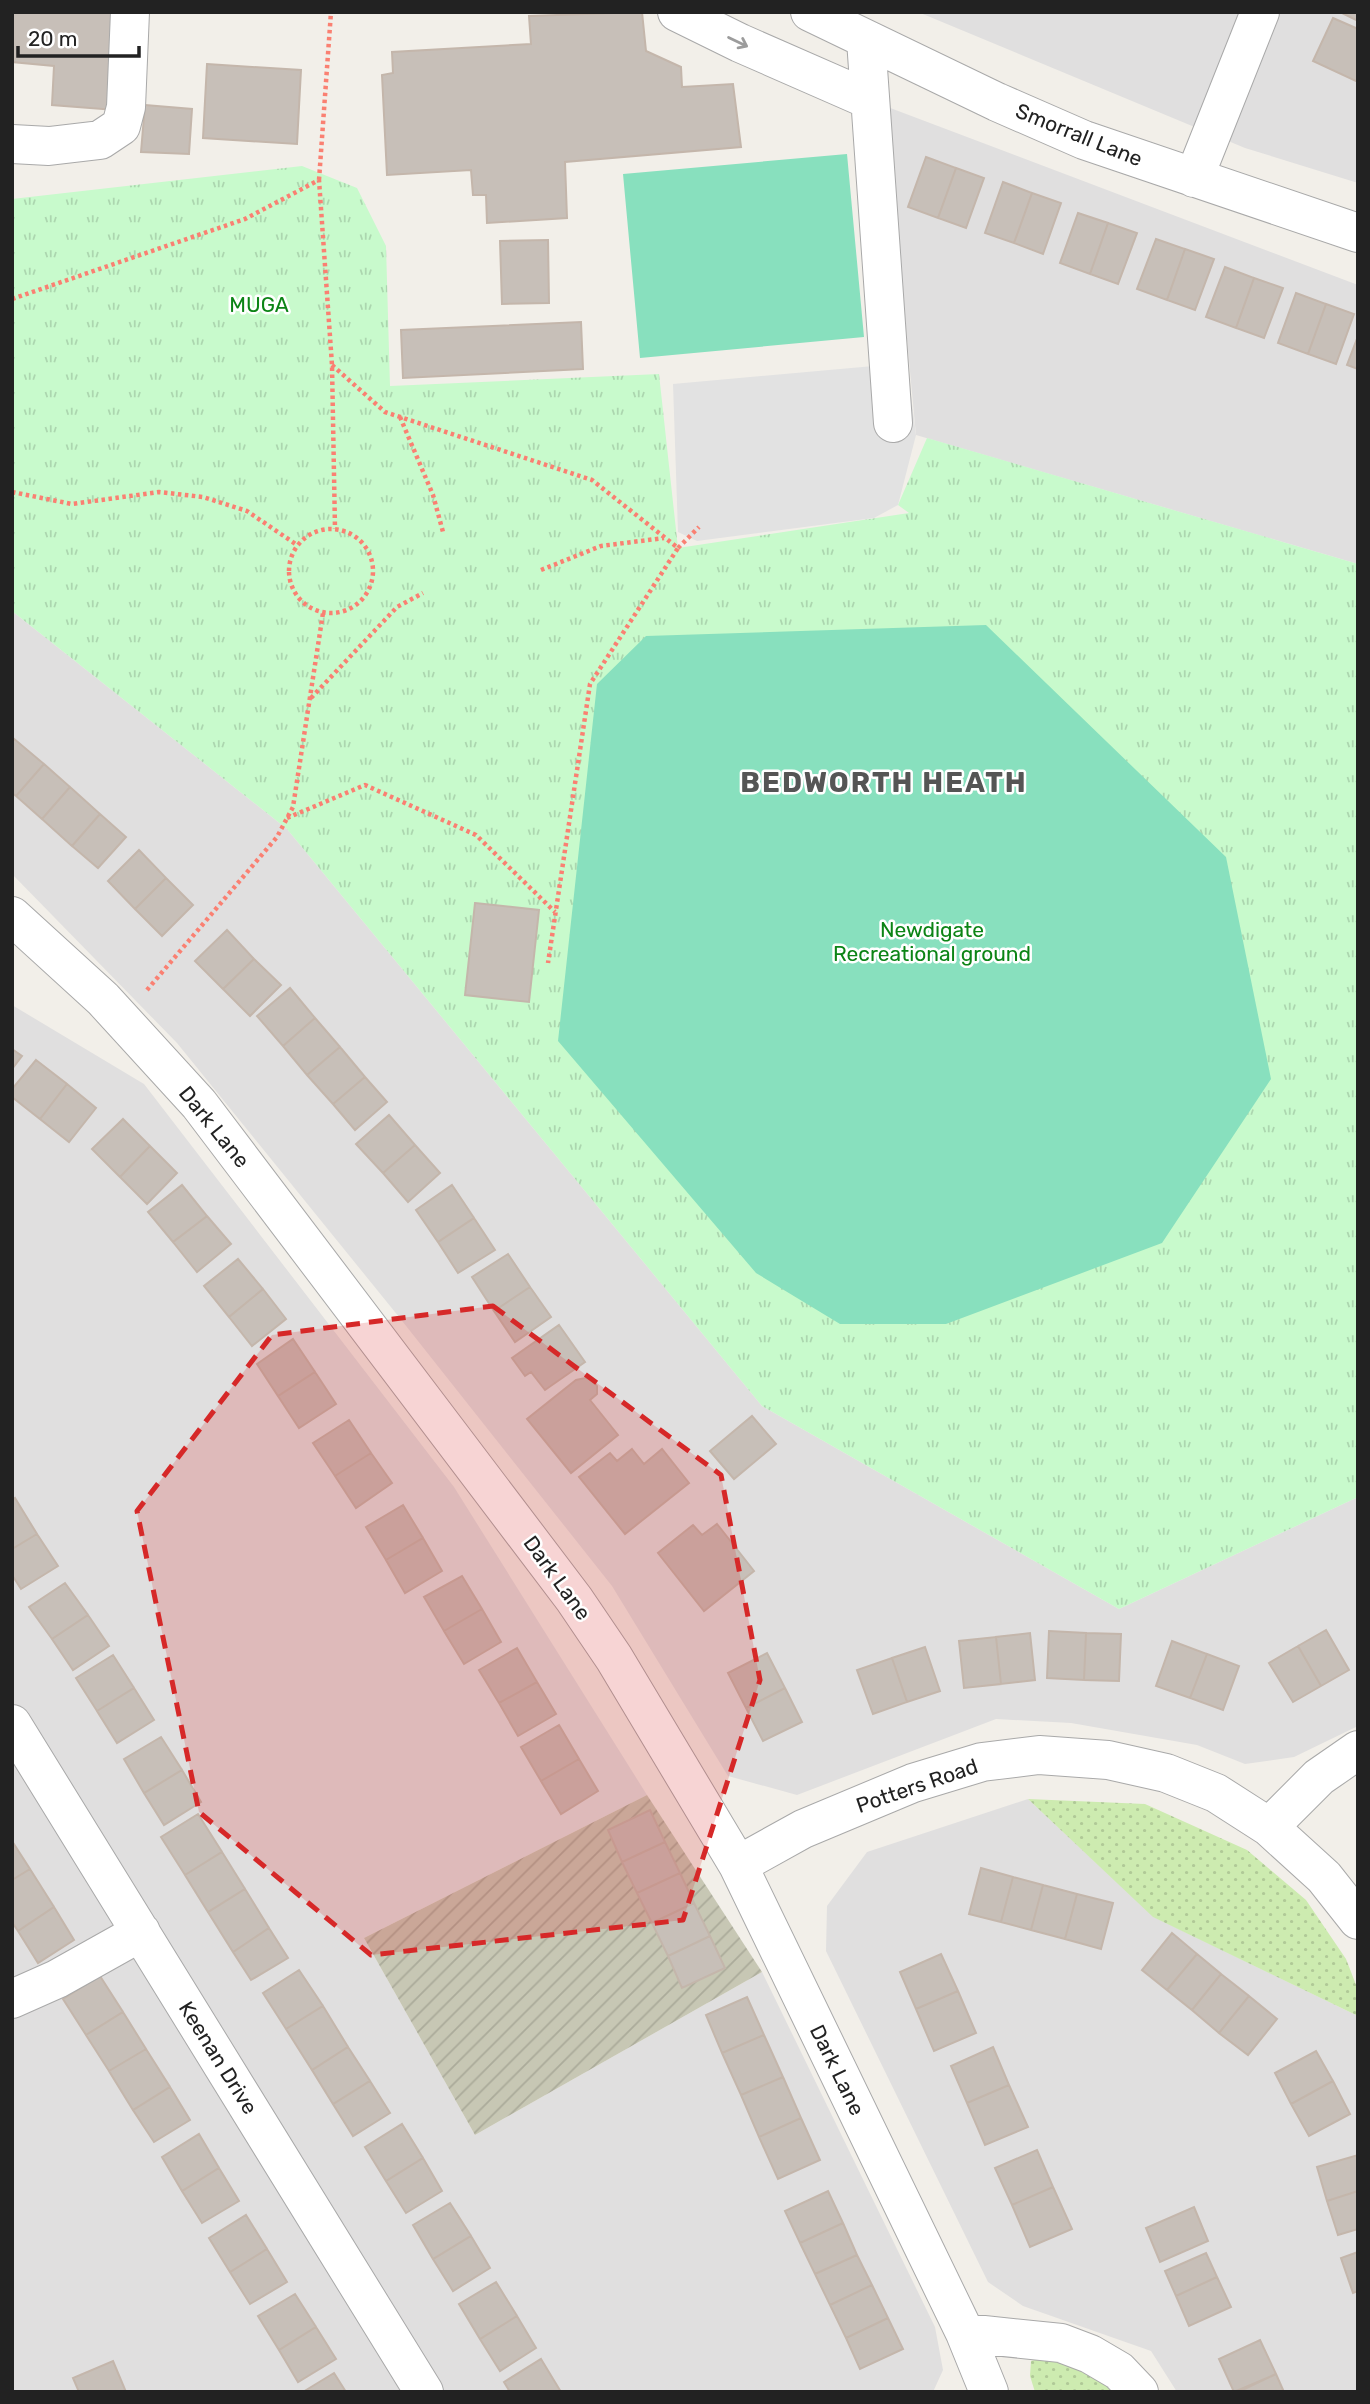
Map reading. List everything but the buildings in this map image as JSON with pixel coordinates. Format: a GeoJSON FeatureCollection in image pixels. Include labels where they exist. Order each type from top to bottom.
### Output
{"type":"FeatureCollection","features":[{"type":"Feature","properties":{"kind":"street"},"geometry":{"type":"LineString","coordinates":[[12,144],[50,146],[100,140],[121,125],[126,107],[130,12]]}},
{"type":"Feature","properties":{"kind":"street"},"geometry":{"type":"LineString","coordinates":[[677,12],[870,100]]}},
{"type":"Feature","properties":{"kind":"street","name":"Smorrall Lane"},"geometry":{"type":"LineString","coordinates":[[810,12],[997,102],[1084,140],[1358,233]]}},
{"type":"Feature","properties":{"kind":"street"},"geometry":{"type":"LineString","coordinates":[[1194,178],[1260,12]]}},
{"type":"Feature","properties":{"kind":"street"},"geometry":{"type":"LineString","coordinates":[[866,40],[893,424]]}},
{"type":"Feature","properties":{"kind":"street","name":"Dark Lane"},"geometry":{"type":"LineString","coordinates":[[12,916],[103,999],[199,1104],[574,1599],[614,1658],[738,1865],[965,2333],[989,2392]]}},
{"type":"Feature","properties":{"kind":"street","name":"Keenan Drive"},"geometry":{"type":"LineString","coordinates":[[12,1724],[424,2392]]}},
{"type":"Feature","properties":{"kind":"street"},"geometry":{"type":"LineString","coordinates":[[1269,1827],[1319,1777],[1358,1750]]}},
{"type":"Feature","properties":{"kind":"street","name":"Potters Road"},"geometry":{"type":"LineString","coordinates":[[738,1865],[803,1829],[913,1783],[982,1762],[1039,1755],[1108,1760],[1166,1773],[1216,1793],[1269,1827],[1324,1877],[1358,1920]]}},
{"type":"Feature","properties":{"kind":"street"},"geometry":{"type":"LineString","coordinates":[[12,1999],[57,1979],[141,1932]]}},
{"type":"Feature","properties":{"kind":"street"},"geometry":{"type":"LineString","coordinates":[[965,2333],[1061,2343],[1090,2354],[1119,2371],[1139,2392]]}},
{"type":"Feature","properties":{"kind":"path"},"geometry":{"type":"LineString","coordinates":[[331,12],[319,180],[332,365],[335,529]]}},
{"type":"Feature","properties":{"kind":"path"},"geometry":{"type":"LineString","coordinates":[[12,299],[244,219],[319,180]]}},
{"type":"Feature","properties":{"kind":"path"},"geometry":{"type":"LineString","coordinates":[[332,365],[385,412],[592,480],[678,548]]}},
{"type":"Feature","properties":{"kind":"path"},"geometry":{"type":"LineString","coordinates":[[400,416],[433,495],[443,532]]}},
{"type":"Feature","properties":{"kind":"path"},"geometry":{"type":"LineString","coordinates":[[12,492],[72,504],[159,492],[203,497],[247,511],[297,545]]}},
{"type":"Feature","properties":{"kind":"path"},"geometry":{"type":"LineString","coordinates":[[548,962],[590,684],[678,548],[699,527]]}},
{"type":"Feature","properties":{"kind":"path"},"geometry":{"type":"LineString","coordinates":[[335,529],[346,531],[360,539],[369,551],[374,566],[373,582],[366,596],[354,607],[339,613],[323,613],[309,608],[297,597],[290,583],[288,568],[297,545],[315,531],[335,529]]}},
{"type":"Feature","properties":{"kind":"path"},"geometry":{"type":"LineString","coordinates":[[541,570],[601,546],[665,538]]}},
{"type":"Feature","properties":{"kind":"path"},"geometry":{"type":"LineString","coordinates":[[310,699],[397,607],[423,593]]}},
{"type":"Feature","properties":{"kind":"path"},"geometry":{"type":"LineString","coordinates":[[122,1020],[277,837],[293,807],[323,613]]}},
{"type":"Feature","properties":{"kind":"path"},"geometry":{"type":"LineString","coordinates":[[287,818],[365,785],[476,835],[555,913]]}},
{"type":"Feature","properties":{"kind":"highlighted area"},"geometry":{"type":"Polygon","coordinates":[[[493,1306],[721,1475],[760,1680],[683,1920],[371,1955],[199,1812],[137,1511],[272,1335],[493,1306]]]}},
{"type":"Feature","properties":{"kind":"shaded area"},"geometry":{"type":"Polygon","coordinates":[[[918,12],[1358,12],[1358,183],[1245,148],[918,12]]]}},
{"type":"Feature","properties":{"kind":"shaded area"},"geometry":{"type":"Polygon","coordinates":[[[885,106],[1358,285],[1358,564],[916,435],[885,106]]]}},
{"type":"Feature","properties":{"kind":"shaded area"},"geometry":{"type":"Polygon","coordinates":[[[907,363],[916,435],[898,505],[874,518],[697,541],[678,532],[673,384],[907,363]]]}},
{"type":"Feature","properties":{"kind":"shaded area"},"geometry":{"type":"Polygon","coordinates":[[[12,611],[287,829],[762,1406],[1119,1609],[1358,1497],[1358,1726],[1294,1757],[1245,1764],[1197,1745],[1071,1723],[996,1719],[797,1795],[728,1776],[612,1586],[399,1317],[177,1043],[12,874],[12,611]]]}},
{"type":"Feature","properties":{"kind":"shaded area"},"geometry":{"type":"Polygon","coordinates":[[[12,1005],[144,1084],[454,1487],[647,1795],[364,1938],[475,2135],[762,1972],[935,2327],[943,2370],[933,2392],[12,2392],[12,1005]]]}},
{"type":"Feature","properties":{"kind":"shaded area"},"geometry":{"type":"Polygon","coordinates":[[[647,1795],[762,1972],[475,2135],[364,1938],[647,1795]]]}},
{"type":"Feature","properties":{"kind":"shaded area"},"geometry":{"type":"Polygon","coordinates":[[[1028,1799],[1154,1917],[1358,2016],[1358,2392],[1177,2392],[1151,2351],[1023,2306],[988,2282],[826,1951],[827,1906],[867,1852],[1028,1799]]]}},
{"type":"Feature","properties":{"kind":"green space"},"geometry":{"type":"Polygon","coordinates":[[[847,154],[864,337],[640,358],[623,174],[847,154]]]}},
{"type":"Feature","properties":{"kind":"green space","name":"Newdigate Recreational ground"},"geometry":{"type":"Polygon","coordinates":[[[302,166],[357,188],[386,246],[390,386],[659,374],[678,548],[909,513],[898,505],[927,438],[1358,564],[1358,1497],[1119,1609],[762,1406],[287,829],[12,611],[12,199],[302,166]]]}},
{"type":"Feature","properties":{"kind":"green space"},"geometry":{"type":"Polygon","coordinates":[[[986,625],[1226,857],[1271,1079],[1162,1243],[946,1324],[840,1324],[756,1273],[558,1041],[597,684],[646,636],[986,625]]]}},
{"type":"Feature","properties":{"kind":"green space"},"geometry":{"type":"Polygon","coordinates":[[[1028,1799],[1145,1804],[1247,1850],[1306,1900],[1346,1959],[1358,1990],[1358,2016],[1153,1917],[1028,1799]]]}},
{"type":"Feature","properties":{"kind":"green space"},"geometry":{"type":"Polygon","coordinates":[[[1066,2358],[1118,2392],[1035,2392],[1030,2376],[1031,2361],[1066,2358]]]}},
{"type":"Feature","properties":{"kind":"district","name":"BEDWORTH HEATH"},"geometry":{"type":"Point","coordinates":[884,782]}},
{"type":"Feature","properties":{"kind":"park label","name":"MUGA"},"geometry":{"type":"Point","coordinates":[259,305]}}]}
